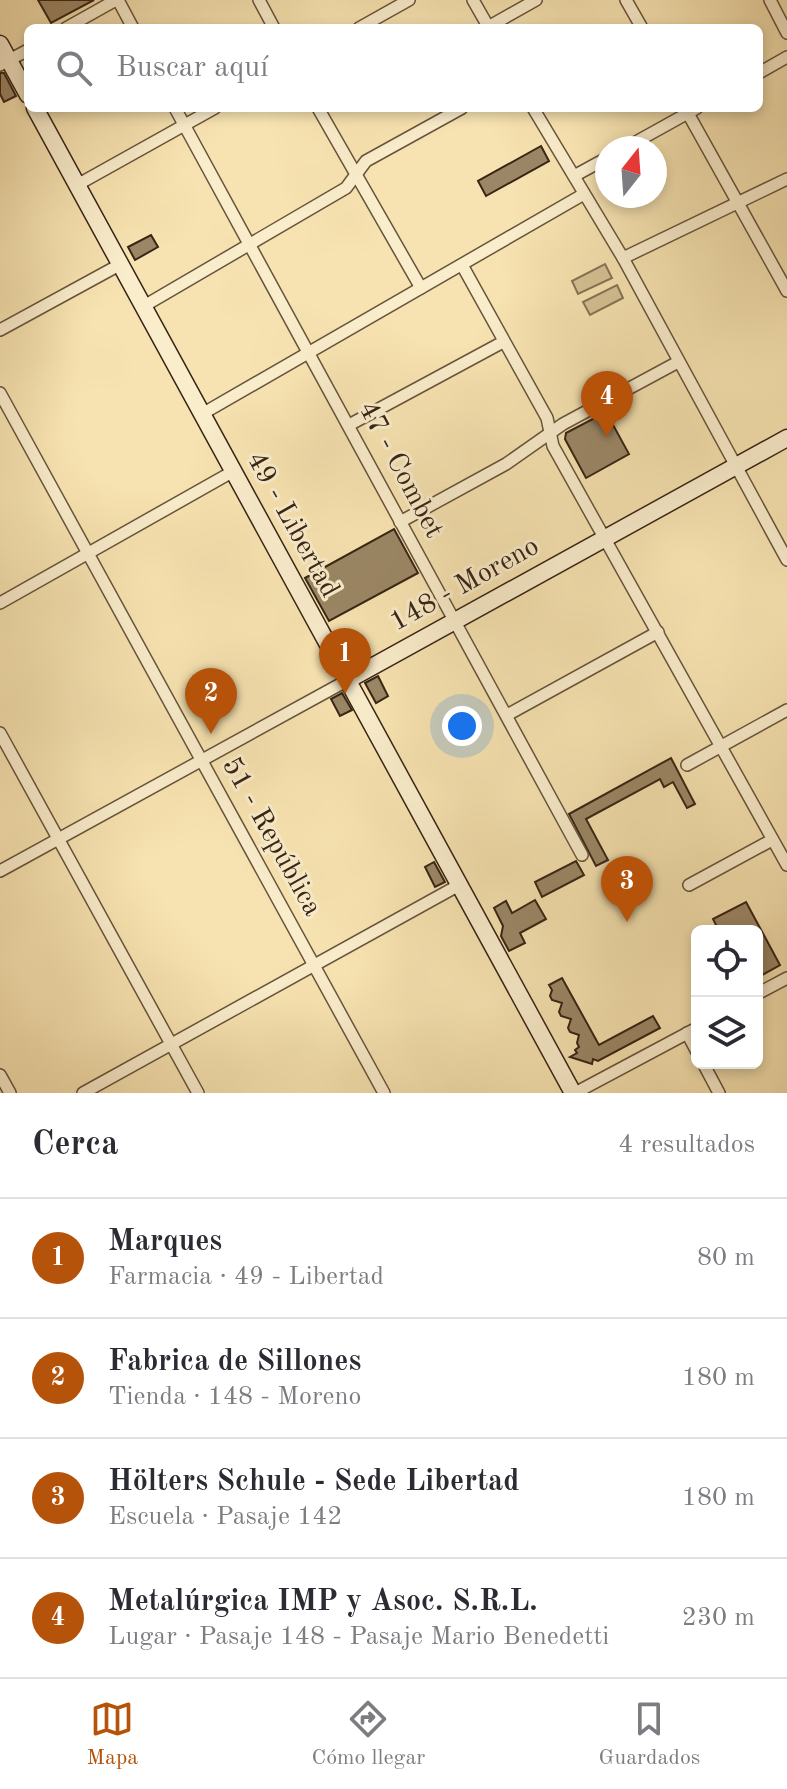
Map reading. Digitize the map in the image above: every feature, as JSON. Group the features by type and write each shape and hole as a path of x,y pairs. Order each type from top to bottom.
{"street":[{"path":"73,24 117,0 131,24"},
{"path":"259,0 272,24"},
{"path":"366,24 409,0"},
{"path":"473,0 487,24"},
{"path":"496,24 536,0"},
{"path":"626,0 640,24"},
{"path":"770,0 787,33"},
{"path":"0,44 4,63 24,90"},
{"path":"4,63 24,52"},
{"path":"763,71 787,57"},
{"name":"49 - Libertad","path":"37,112 574,1093"},
{"name":"47 - Combet","path":"177,112 582,855"},
{"path":"77,185 208,112"},
{"path":"320,112 421,288"},
{"path":"144,306 346,188 366,161 455,112"},
{"path":"535,112 623,258 787,560"},
{"path":"646,136 687,112"},
{"path":"691,112 787,291"},
{"path":"574,176 595,165"},
{"path":"623,258 787,179"},
{"path":"202,414 584,194"},
{"path":"0,330 121,264"},
{"path":"462,265 547,418 553,446 787,865"},
{"path":"349,425 503,342"},
{"path":"400,522 506,464 550,432 678,362"},
{"name":"51 - República","path":"0,393 384,1093"},
{"name":"148 - Moreno","path":"0,871 787,438"},
{"path":"0,603 232,472"},
{"path":"507,715 658,632"},
{"path":"687,765 787,710"},
{"path":"0,733 198,1093"},
{"path":"689,885 772,840"},
{"path":"83,1093 461,884"},
{"path":"763,991 787,978"},
{"path":"574,1093 691,1031"},
{"path":"706,1069 719,1093"},
{"path":"0,1075 10,1093"}],"shaded area":[{"path":"605,264 612,278 578,294 572,281"},
{"path":"617,285 623,298 590,315 583,302"}],"building":[{"path":"38,0 94,0 51,23"},
{"path":"0,73 4,73 16,96 4,102 0,94"},
{"path":"541,146 549,161 486,196 478,181"},
{"path":"151,235 158,247 135,260 128,247"},
{"path":"606,412 629,454 586,478 565,439 566,433"},
{"path":"394,529 418,573 329,621 305,578"},
{"path":"359,638 367,653 360,658 354,655 348,644"},
{"path":"378,676 388,696 376,703 365,683"},
{"path":"342,693 352,710 340,716 331,699"},
{"path":"671,758 695,804 687,808 673,782 664,787 660,779 586,819 608,860 596,866 569,814"},
{"path":"576,861 584,875 542,897 535,882"},
{"path":"434,862 445,882 435,887 425,867"},
{"path":"535,900 546,919 520,933 525,943 509,951 501,936 503,926 494,908 506,901 512,913"},
{"path":"746,902 758,925 716,925 713,919"},
{"path":"763,934 780,965 763,975"},
{"path":"562,978 599,1045 653,1016 660,1028 598,1061 593,1059 592,1064 570,1057 577,1053 579,1035 568,1028 571,1019 561,1016 562,1003 552,1000 550,996 552,990 549,985"}],"place":[{"name":"Metalúrgica IMP y Asoc. S.R.L.","path":"607,437"},
{"name":"Marques","path":"345,694"},
{"name":"Fabrica de Sillones","path":"211,734"},
{"name":"Hölters Schule - Sede Libertad","path":"627,922"}]}
